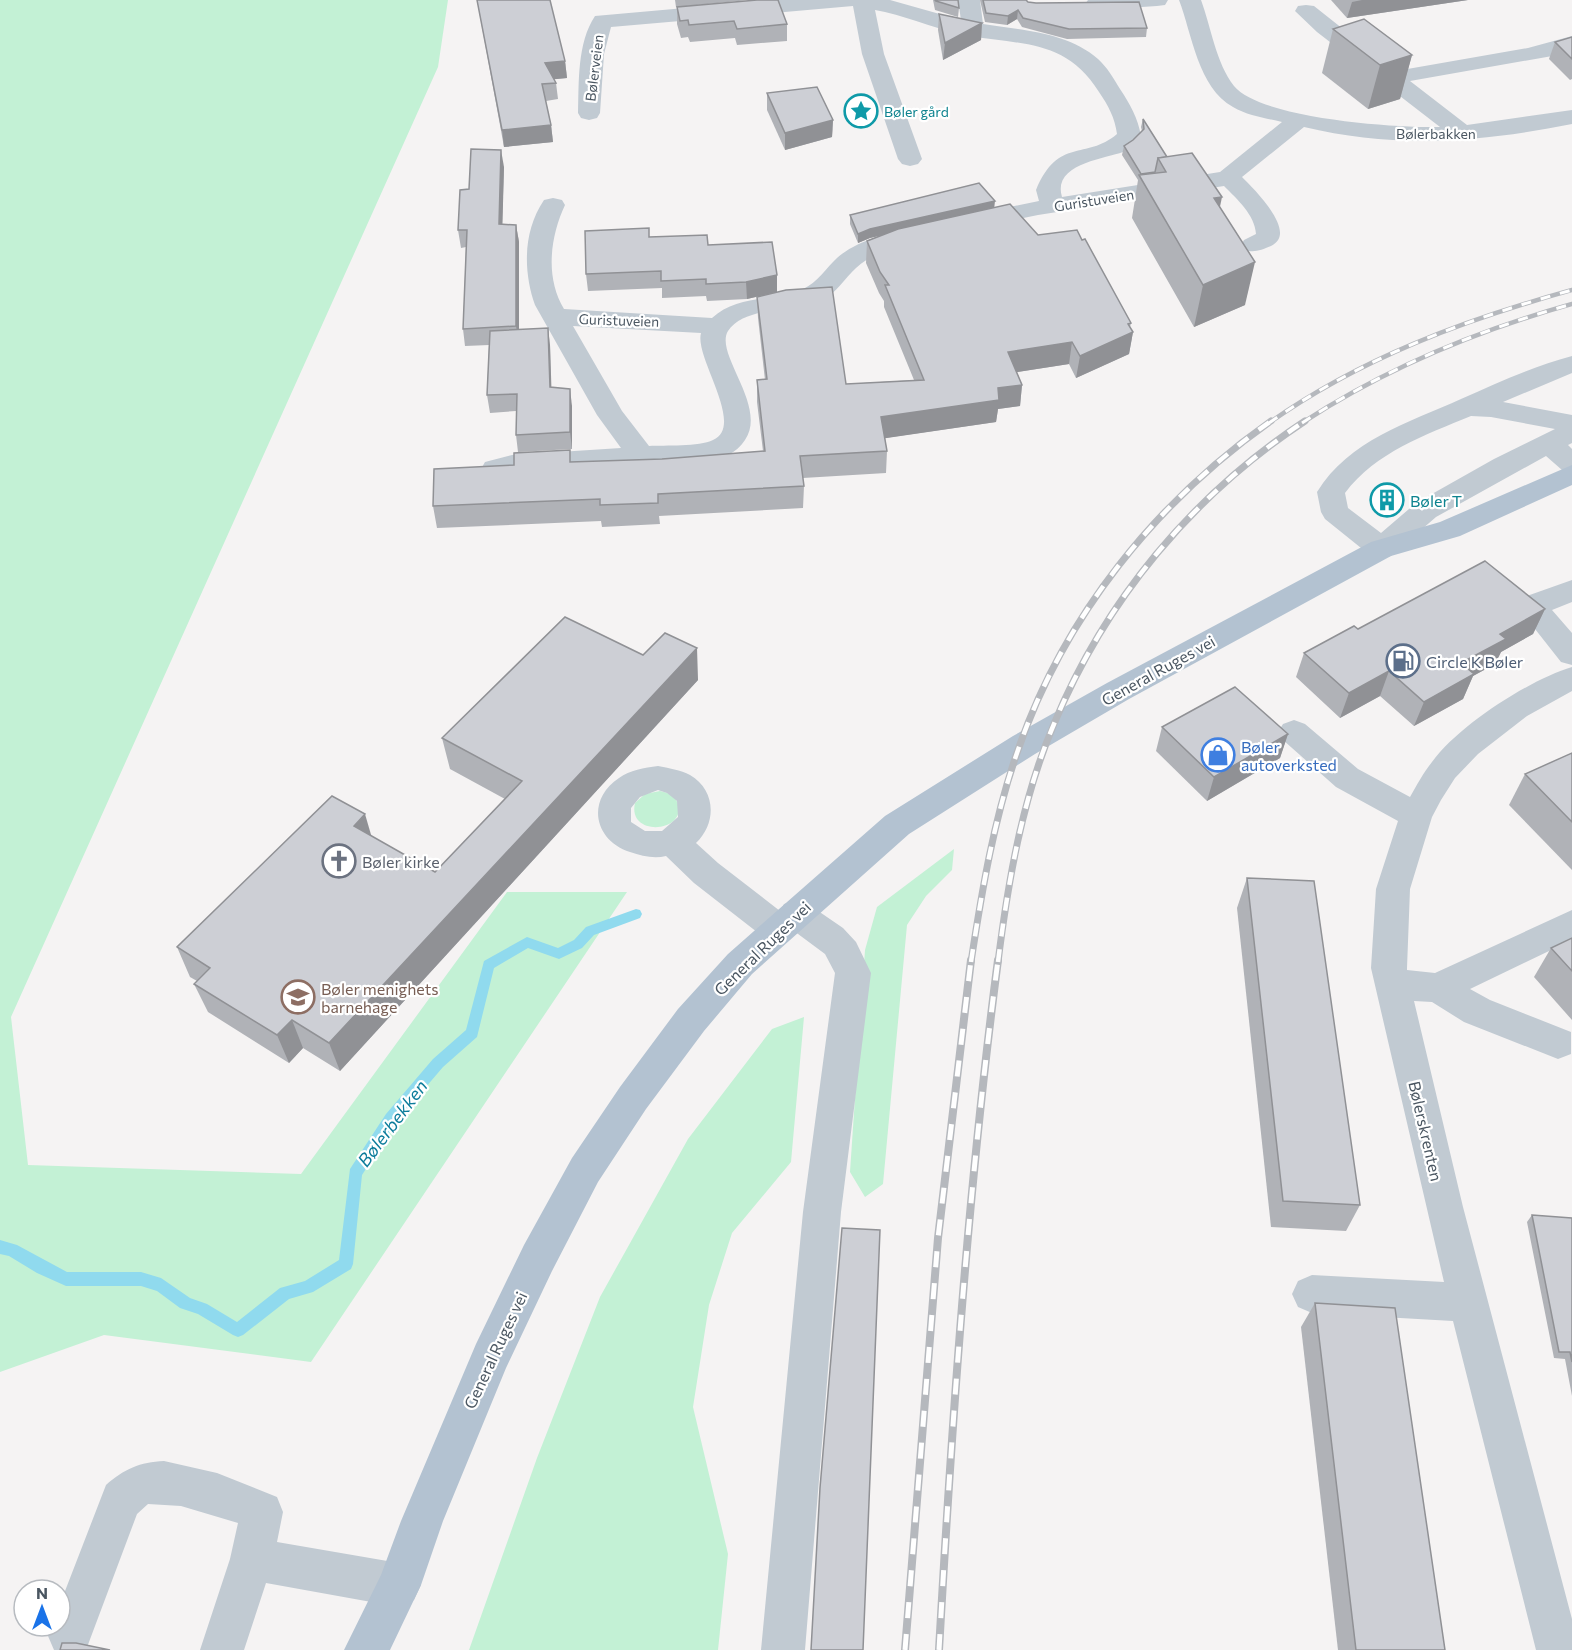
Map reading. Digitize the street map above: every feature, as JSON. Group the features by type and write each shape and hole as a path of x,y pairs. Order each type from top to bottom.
{"main road":[{"name":"General Ruges vei","path":"366,1650 399,1585 422,1521 490,1358 538,1258 585,1170 633,1098 691,1020 740,964 897,825 957,785 1118,692 1381,549 1450,529 1572,474"}],"street":[{"path":"857,0 873,54 910,159"},
{"name":"Bølerveien","path":"589,113 593,59 602,10 857,0 879,3 973,30 1032,39 1075,53 1088,62 1103,80 1128,122 1129,136 1117,146 1076,157 1055,173 1048,190 1053,206"},
{"path":"969,0 973,30"},
{"path":"1190,0 1218,80 1228,94 1244,104 1299,120"},
{"path":"1080,4 1148,1"},
{"path":"1306,11 1343,43 1440,114 1463,134"},
{"path":"1392,79 1417,71 1546,51 1572,43"},
{"name":"Bølerbakken","path":"1299,120 1362,130 1463,134 1535,125 1572,117"},
{"name":"Guristuveien","path":"555,317 718,326 725,318 740,312 814,294 824,287 851,258 863,251 939,230 1053,206 1213,182 1228,177 1299,120"},
{"path":"1228,177 1247,195 1269,228 1268,238 1253,245"},
{"name":"Guristuveien","path":"553,205 545,219 542,232 541,273 546,305 611,415 641,455"},
{"path":"495,469 512,464 713,450 726,445 734,434 737,420 734,398 713,344 714,333 718,326"},
{"path":"1381,549 1335,512 1331,492 1342,475 1375,452 1425,424 1515,384 1572,364"},
{"path":"1467,407 1491,408 1572,424"},
{"path":"1560,438 1572,463"},
{"name":"General Ruges vei","path":"1381,549 1426,510 1560,438"},
{"path":"1572,591 1532,606 1572,654"},
{"name":"Bølerskrenten","path":"1558,1650 1469,1305 1389,968 1393,889 1416,816 1444,769 1467,745 1516,708 1572,678"},
{"path":"1294,732 1347,778 1416,816"},
{"path":"672,841 706,873 787,921 836,941 848,955 853,974 822,1212 783,1650"},
{"path":"1438,988 1572,924"},
{"path":"1392,984 1438,988 1477,1011 1558,1043"},
{"path":"1312,1294 1439,1300 1469,1305"},
{"path":"72,1631 121,1500 134,1488 156,1483 182,1486 230,1497 262,1512 252,1559 222,1650"},
{"path":"252,1559 399,1585"}],"green space":[{"path":"0,0 448,0 438,67 11,1017 28,1165 301,1174 507,892 627,892 311,1362 104,1335 0,1372"},
{"path":"660,791 673,796 678,804 678,814 674,821 656,827 639,822 635,814 635,803 645,794"},
{"path":"954,849 952,870 926,896 907,925 883,1184 865,1197 850,1172 865,950 877,907"},
{"path":"804,1017 791,1162 732,1233 709,1305 693,1407 728,1554 718,1650 469,1650 537,1458 600,1297 688,1139 772,1029"}],"building":[{"path":"477,0 550,0 565,61 545,63 556,83 542,84 551,125 502,130"},
{"path":"778,0 787,24 737,29 734,21 689,25 688,20 680,21 677,7"},
{"path":"958,0 959,8 936,1"},
{"path":"983,0 1026,0 1036,3 1139,2 1147,28 1069,29 1023,18 1018,10 1008,16 986,13"},
{"path":"939,14 982,23 945,43"},
{"path":"1364,19 1412,55 1380,65 1333,29"},
{"path":"1572,37 1572,59 1555,42"},
{"path":"817,87 833,120 785,133 767,93"},
{"path":"1143,119 1167,157 1158,158 1155,172 1141,174 1124,146 1144,129"},
{"path":"471,149 501,150 499,224 516,225 516,326 463,329 467,230 458,230 460,190 469,189"},
{"path":"1192,153 1222,197 1214,198 1255,262 1203,285 1139,175 1166,172 1158,158"},
{"path":"979,183 995,201 870,229 858,234 850,215"},
{"path":"1010,204 1038,235 1077,230 1082,240 1085,239 1131,323 1128,324 1133,332 1080,356 1072,342 1008,352 1022,385 998,388 999,400 881,417 887,451 800,456 804,486 658,494 658,503 600,505 600,499 433,506 434,469 514,465 514,453 570,450 570,462 662,459 765,451 757,380 767,379 757,297 786,290 832,287 846,384 924,380 885,285 889,285 880,272 867,241 898,229"},
{"path":"649,228 649,237 707,235 708,245 772,242 777,275 746,282 706,284 706,279 661,281 661,271 586,274 585,231"},
{"path":"548,328 550,387 570,389 570,432 516,435 517,394 487,395 490,331"},
{"path":"1485,561 1545,609 1500,634 1506,639 1461,663 1474,674 1424,702 1389,671 1349,693 1304,653 1354,626 1358,629"},
{"name":"Bøler kirke","path":"565,617 643,655 665,633 697,648 329,1043 292,1020 277,1035 194,984 210,968 177,947 332,796 365,814 354,826 435,872 522,781 442,738"},
{"path":"1235,687 1288,734 1214,777 1162,727"},
{"path":"1572,753 1572,822 1525,774"},
{"path":"1247,878 1314,881 1360,1205 1283,1201"},
{"path":"1572,938 1572,971 1551,948"},
{"path":"1532,1215 1572,1218 1572,1362 1570,1352 1559,1352"},
{"path":"842,1228 880,1230 863,1650 811,1650 820,1488"},
{"path":"1315,1303 1395,1308 1445,1650 1356,1650"},
{"path":"62,1643 76,1643 110,1650 60,1650"}],"waterway":[{"name":"Bølerbekken","path":"0,1247 12,1250 66,1279 141,1279 161,1285 185,1303 202,1309 238,1330 285,1293 308,1287 346,1264 355,1173 391,1118 438,1063 472,1033 488,965 527,942 559,954 578,944 590,931 636,914"}],"railway":[{"path":"1269,423 1340,379 1414,343 1492,314 1572,290"},
{"path":"1303,422 1366,385 1432,353 1501,326 1572,304"},
{"path":"971,962 1002,802 1018,750 1037,701 1061,653 1088,608 1153,525 1189,488 1271,421"},
{"path":"998,962 1012,871 1033,782 1054,724 1075,678 1099,635 1126,593 1190,517 1264,450 1303,422"},
{"path":"905,1650 938,1238 971,960"},
{"path":"939,1650 962,1305 978,1132 998,960"}],"place":[{"name":"Bøler gård","path":"861,111"},
{"name":"Bøler T","path":"1387,500"},
{"name":"Circle K Bøler","path":"1403,661"},
{"name":"Bøler autoverksted","path":"1218,755"},
{"name":"Bøler kirke","path":"339,861"},
{"name":"Bøler menighets barnehage","path":"298,997"}]}
